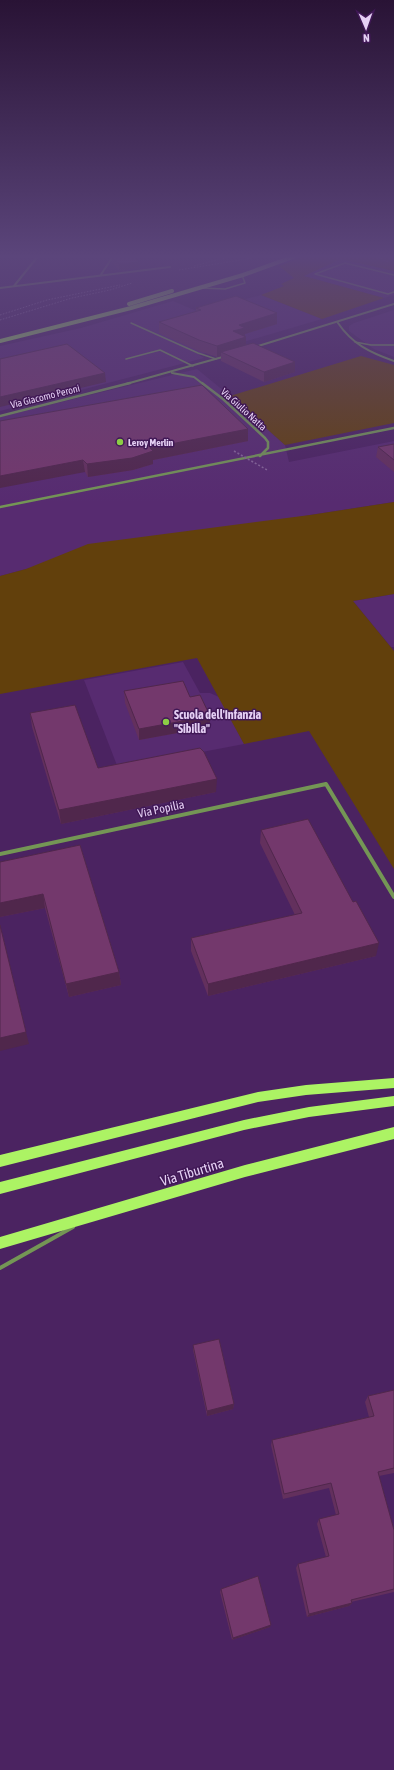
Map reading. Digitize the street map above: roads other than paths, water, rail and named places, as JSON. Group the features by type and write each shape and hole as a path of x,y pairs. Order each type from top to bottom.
{"main road":[{"path":"0,341 15,338"},
{"path":"0,1161 258,1097 306,1090 394,1083"},
{"path":"0,1188 249,1124 309,1112 394,1101"},
{"name":"Via Tiburtina","path":"0,1243 87,1219 309,1153 394,1133"}],"street":[{"path":"253,348 288,338"},
{"path":"348,338 375,354 394,361"},
{"name":"Via Giacomo Peroni","path":"0,416 169,373 231,355"},
{"name":"Via Giulio Natta","path":"169,373 194,377 223,398 268,442 268,448 258,457"},
{"path":"0,507 258,457 394,428"},
{"name":"Via Popilia","path":"0,854 326,784 394,897"}],"lane":[{"path":"164,338 198,353 216,359"},
{"path":"354,342 374,346 394,345"},
{"path":"126,359 160,350 193,366"},
{"path":"0,1268 87,1219"}],"place":[{"name":"Leroy Merlin","path":"120,442"},
{"name":"Scuola dell'Infanzia \"Sibilla\"","path":"166,722"}]}
